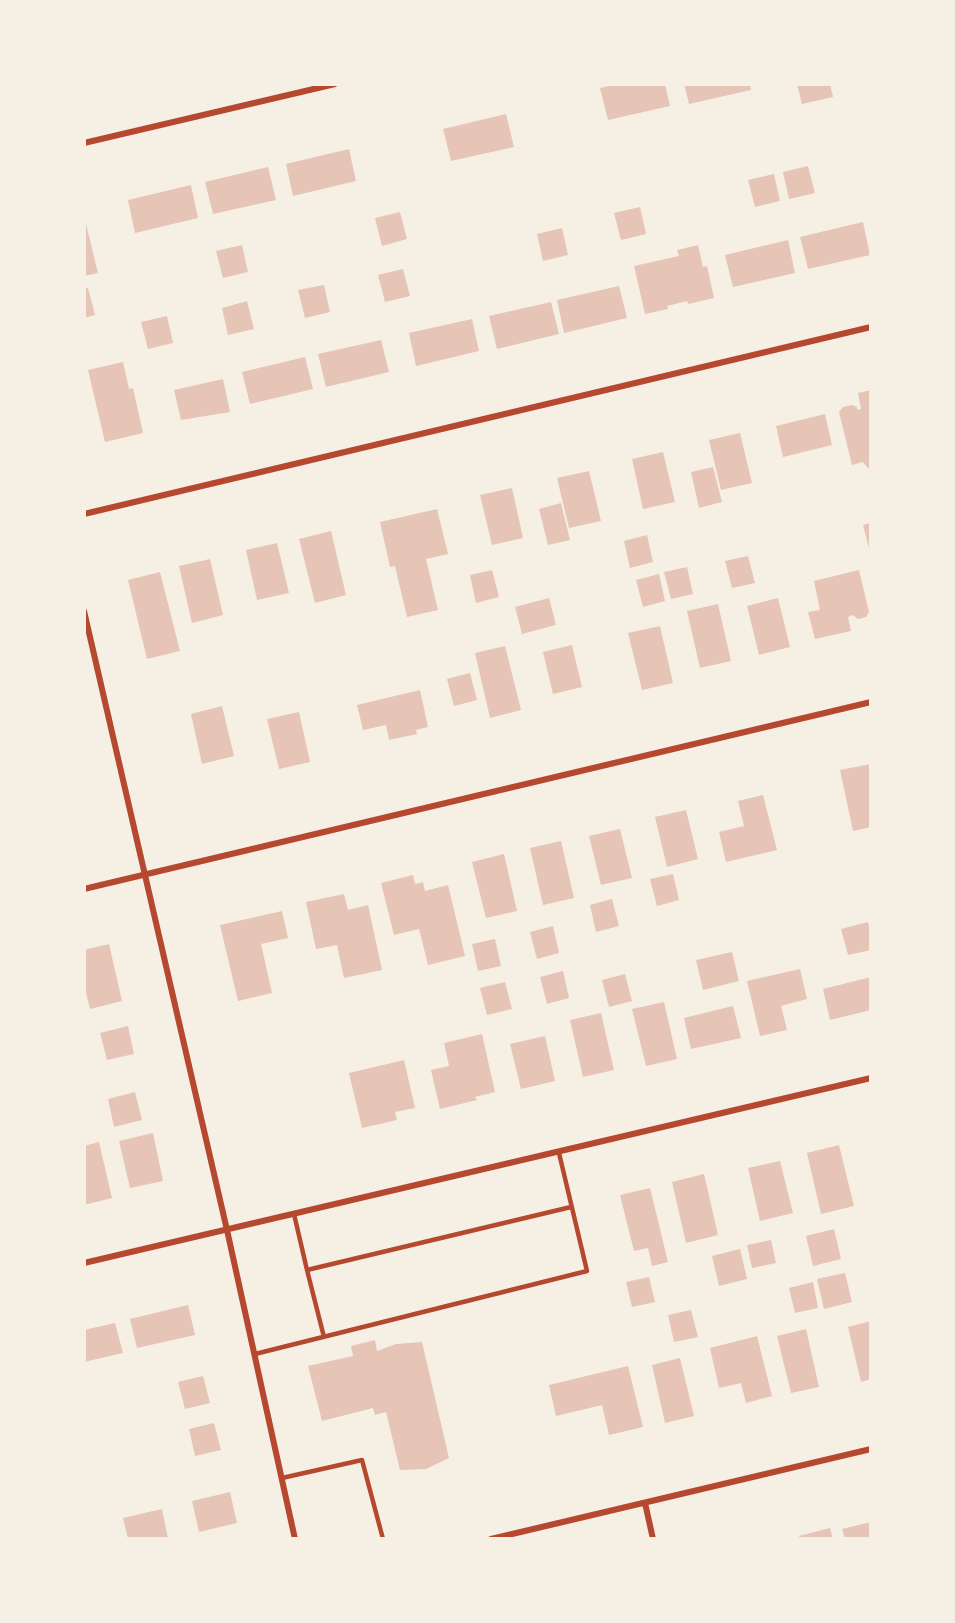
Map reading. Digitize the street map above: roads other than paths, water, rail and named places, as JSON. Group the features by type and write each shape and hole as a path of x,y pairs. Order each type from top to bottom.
{"street":[{"path":"84,143 335,84"},
{"path":"84,514 871,327"},
{"path":"84,611 227,1230 295,1539"},
{"path":"84,889 871,702"},
{"path":"84,1263 871,1078"},
{"path":"491,1539 871,1449"},
{"path":"645,1503 653,1539"}],"lane":[{"path":"255,1354 586,1270 559,1153"},
{"path":"307,1270 572,1207"},
{"path":"294,1214 324,1337"},
{"path":"282,1478 362,1460 383,1539"}]}
